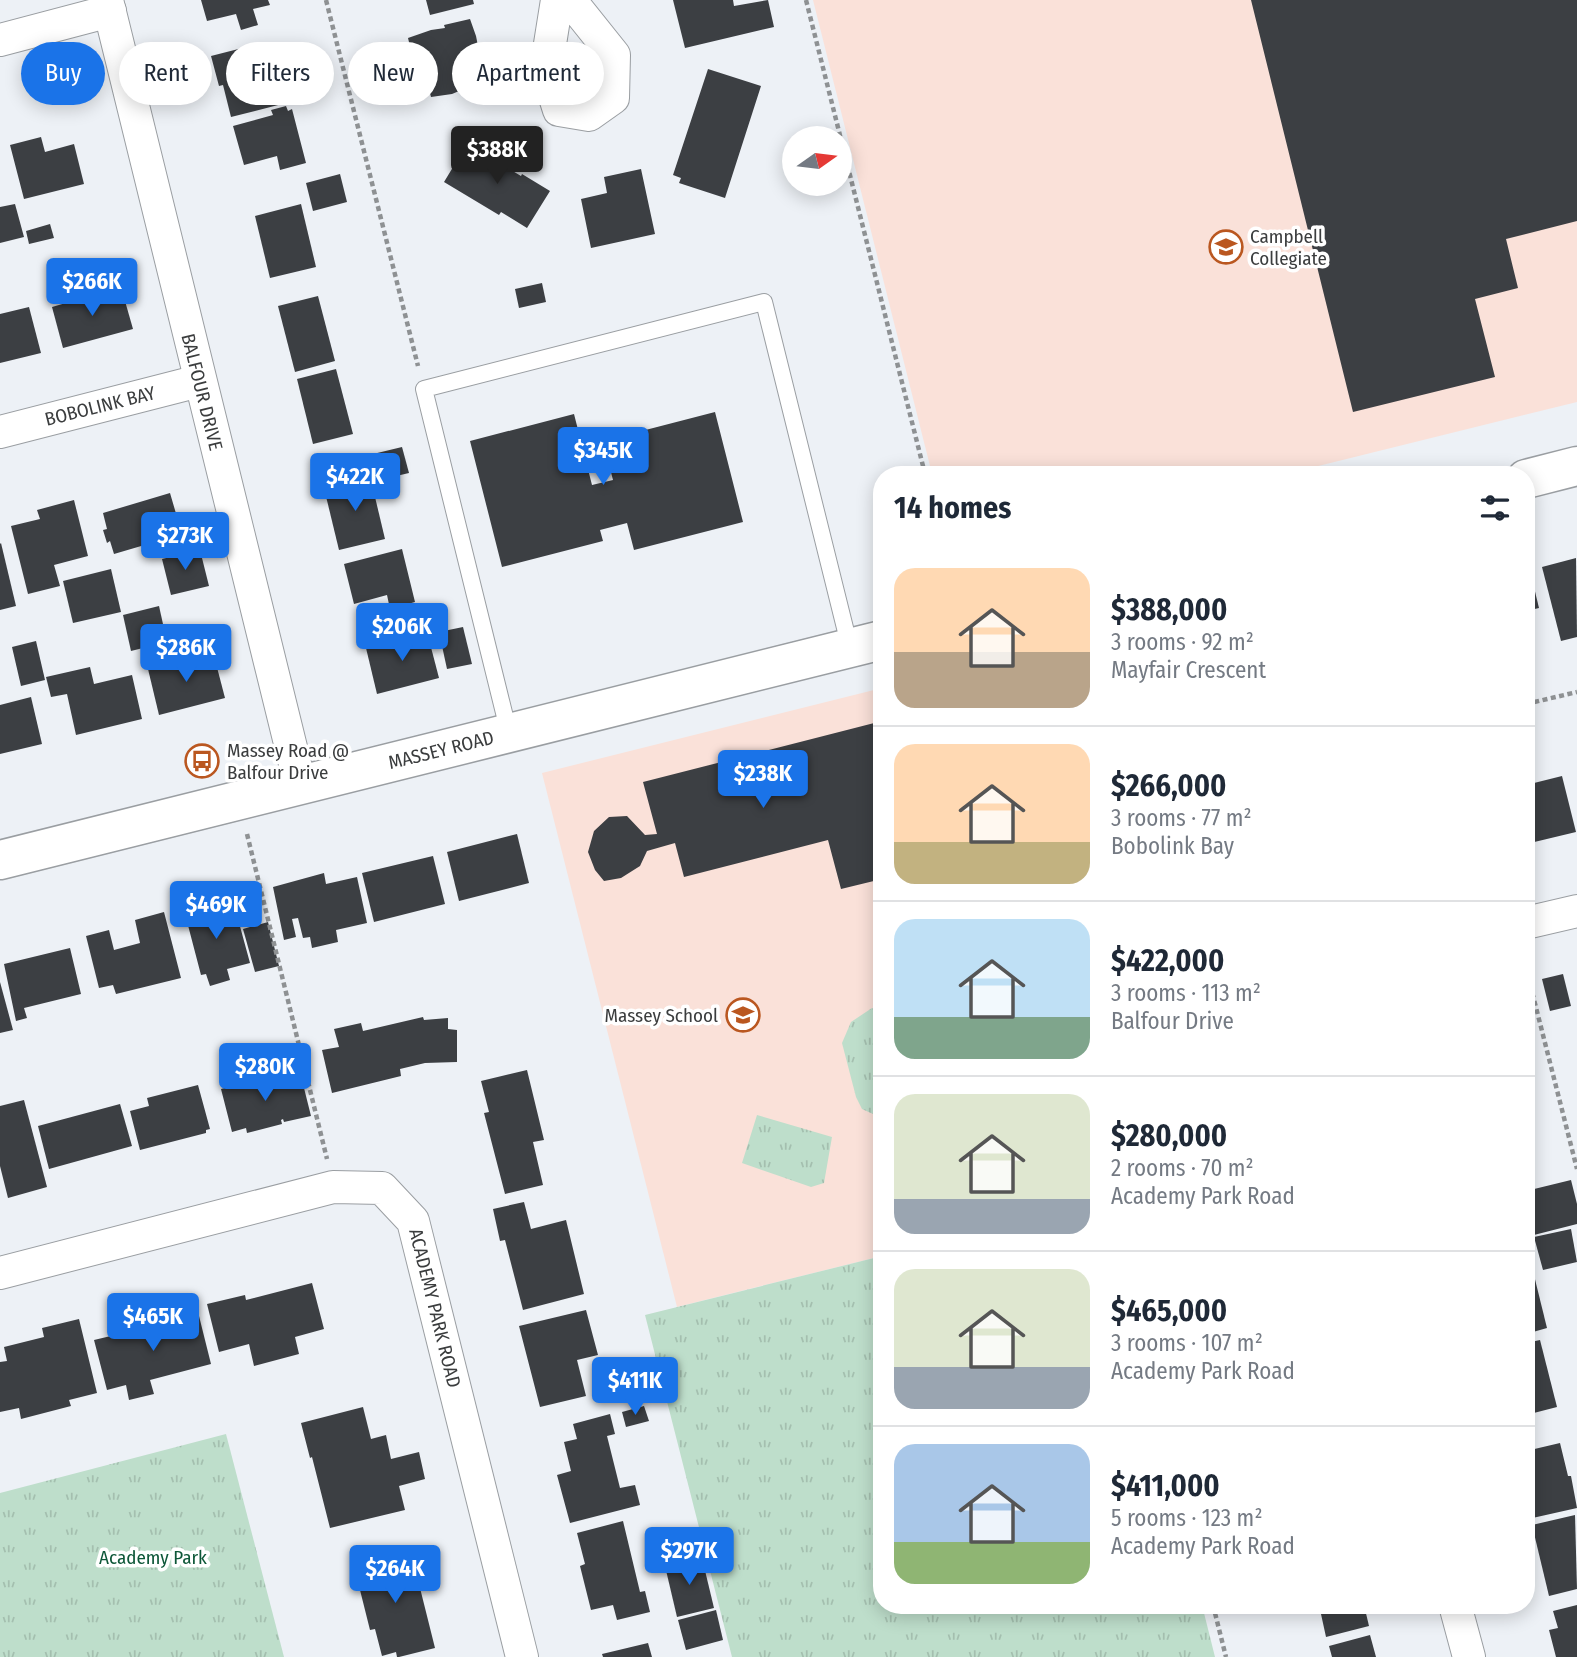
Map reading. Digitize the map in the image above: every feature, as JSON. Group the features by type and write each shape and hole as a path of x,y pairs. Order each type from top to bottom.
{"street":[{"path":"557,0 546,69 559,110 589,115 613,99 614,55 570,0"},
{"path":"0,40 108,5"},
{"name":"BALFOUR DRIVE","path":"108,5 300,784"},
{"name":"BOBOLINK BAY","path":"0,432 199,381"},
{"path":"1535,477 1577,466"},
{"name":"MASSEY ROAD","path":"0,860 866,644"},
{"path":"1535,921 1577,911"},
{"name":"ACADEMY PARK ROAD","path":"0,1273 333,1187 382,1188 413,1221 522,1657"},
{"path":"1457,1614 1469,1657"}],"lane":[{"path":"509,733 424,389 764,302 866,644"}],"path":[{"path":"326,0 424,389"},
{"path":"806,0 923,466"},
{"path":"1535,703 1577,692"},
{"path":"239,800 333,1187"},
{"path":"1535,1003 1577,1169"},
{"path":"1215,1614 1226,1657"}],"shaded area":[{"name":"Campbell Collegiate","path":"813,0 1577,0 1577,402 1318,466 930,466 852,155 852,126 845,126"},
{"name":"Massey School","path":"873,690 873,1258 677,1307 542,773"}],"green space":[{"path":"873,1008 873,1114 862,1109 856,1097 842,1043 851,1022"},
{"path":"757,1115 832,1137 824,1183 811,1187 742,1163"},
{"path":"873,1258 873,1614 1204,1614 1215,1657 732,1657 645,1315"},
{"name":"Academy Park","path":"226,1434 284,1657 0,1657 0,1493"}],"building":[{"path":"201,0 268,0 270,5 253,9 258,25 241,30 236,14 207,21"},
{"path":"426,0 473,0 474,4 430,15"},
{"path":"673,0 733,0 734,6 768,0 774,27 685,48"},
{"name":"Campbell Collegiate","path":"1251,0 1577,0 1577,221 1506,239 1518,288 1475,299 1495,377 1353,412"},
{"path":"470,19 477,42 452,42 452,94 438,96 438,42 409,42 408,38 445,28 444,25"},
{"path":"226,52 226,97 223,85 219,86 212,56"},
{"path":"708,69 761,86 725,198 679,183 681,178 673,175"},
{"path":"228,105 278,105 231,117"},
{"path":"286,106 288,111 292,109 306,163 280,170 277,156 244,165 233,126 273,115 271,110"},
{"path":"41,137 45,152 74,144 84,184 24,199 10,145"},
{"path":"467,144 550,191 527,228 501,212 499,215 444,182"},
{"path":"641,169 655,234 591,248 581,199 607,193 604,177"},
{"path":"340,174 347,202 313,211 306,183"},
{"path":"15,204 24,237 0,243 0,207"},
{"path":"301,204 316,267 270,278 255,216"},
{"path":"50,224 54,238 29,244 26,231"},
{"path":"542,283 546,302 519,308 515,289"},
{"path":"121,287 133,329 63,348 52,307"},
{"path":"318,296 335,361 295,372 278,306"},
{"path":"29,307 41,353 0,363 0,314"},
{"path":"336,369 353,434 313,444 297,379"},
{"path":"715,412 743,522 634,550 627,523 600,530 603,541 502,567 470,441 574,414 592,485 613,480 603,441"},
{"path":"402,447 409,473 375,481 369,455"},
{"path":"370,476 385,539 339,550 324,488"},
{"path":"170,493 182,534 114,554 103,530 107,529 103,513"},
{"path":"74,500 88,556 54,565 60,586 28,594 11,526 40,519 37,510"},
{"path":"0,544 16,606 0,610"},
{"path":"402,549 415,602 390,609 387,595 354,604 344,564"},
{"path":"200,550 209,586 171,595 162,559"},
{"path":"1576,558 1577,637 1561,641 1542,567"},
{"path":"111,569 121,612 73,623 63,581"},
{"path":"1535,592 1539,608 1535,609"},
{"path":"159,606 167,642 131,651 123,615"},
{"path":"463,627 472,664 447,669 439,632"},
{"path":"427,632 439,678 377,694 366,648"},
{"path":"36,641 45,680 21,686 12,647"},
{"path":"213,652 225,698 159,715 148,669"},
{"path":"90,667 94,684 132,675 142,719 76,735 67,694 51,697 46,677"},
{"path":"31,697 42,744 0,754 0,705"},
{"path":"873,723 873,881 841,889 828,840 684,877 675,843 647,851 640,866 621,878 604,881 595,870 588,852 594,831 609,817 627,816 645,835 657,834 643,782"},
{"path":"1562,776 1576,832 1535,842 1535,783"},
{"path":"517,834 529,883 459,901 447,852"},
{"path":"433,856 445,904 374,922 362,873"},
{"path":"324,873 326,884 357,877 367,923 336,930 338,942 312,948 310,937 303,938 298,918 292,919 296,937 284,940 273,887"},
{"path":"222,900 227,922 238,919 250,963 227,969 230,980 210,986 206,974 201,975 184,910"},
{"path":"164,912 181,978 116,994 113,985 99,988 86,936 109,930 114,950 140,943 135,920"},
{"path":"268,922 279,966 255,972 243,929"},
{"path":"70,948 81,994 24,1008 27,1018 16,1021 4,964"},
{"path":"1563,974 1571,1006 1550,1011 1542,979"},
{"path":"0,982 13,1030 0,1033"},
{"path":"423,1017 424,1020 448,1018 448,1029 457,1030 457,1062 425,1063 400,1069 401,1076 332,1093 322,1050 339,1047 334,1029 361,1023 363,1031"},
{"path":"527,1070 544,1140 533,1142 543,1185 505,1194 484,1113 489,1112 481,1081"},
{"path":"275,1075 277,1082 301,1076 311,1116 284,1122 283,1119 282,1124 247,1133 246,1128 232,1132 221,1089"},
{"path":"198,1085 210,1129 206,1130 206,1133 140,1150 130,1111 149,1106 147,1098"},
{"path":"24,1100 47,1187 8,1198 0,1166 0,1106"},
{"path":"120,1104 132,1146 49,1169 38,1126"},
{"path":"1571,1180 1577,1204 1577,1224 1535,1235 1535,1189"},
{"path":"524,1202 531,1229 566,1220 584,1294 523,1310 505,1240 500,1241 493,1209"},
{"path":"1571,1229 1577,1262 1543,1270 1535,1237"},
{"path":"1535,1279 1547,1328 1535,1331"},
{"path":"312,1283 324,1329 295,1337 299,1354 254,1366 249,1344 219,1352 207,1304 245,1295 246,1300"},
{"path":"195,1309 211,1364 150,1380 154,1394 129,1400 126,1385 107,1390 94,1340 136,1330 134,1324"},
{"path":"586,1310 598,1355 577,1360 586,1396 540,1407 519,1326"},
{"path":"79,1319 97,1393 69,1400 71,1406 21,1419 19,1408 0,1412 0,1362 7,1361 4,1347 44,1337 42,1328"},
{"path":"1540,1340 1557,1407 1535,1413 1535,1341"},
{"path":"652,1361 660,1392 620,1403 612,1372"},
{"path":"644,1406 649,1421 626,1427 622,1412"},
{"path":"363,1407 371,1439 386,1435 391,1459 419,1452 425,1479 399,1486 405,1510 330,1528 301,1423"},
{"path":"610,1414 615,1434 607,1436 620,1488 635,1485 640,1505 570,1523 557,1475 571,1471 564,1442 577,1439 573,1424"},
{"path":"1560,1443 1568,1476 1571,1476 1577,1508 1535,1517 1535,1449"},
{"path":"1575,1515 1577,1589 1549,1596 1535,1538 1535,1524"},
{"path":"623,1521 640,1592 645,1591 650,1612 617,1620 613,1605 591,1610 580,1566 585,1564 577,1533"},
{"path":"411,1552 435,1648 399,1657 396,1652 382,1656 375,1629 370,1630 354,1566"},
{"path":"702,1558 714,1608 677,1617 665,1566"},
{"path":"1577,1605 1577,1657 1556,1657 1549,1630 1558,1628 1553,1611"},
{"path":"716,1610 723,1640 686,1650 678,1620"},
{"path":"1321,1614 1366,1614 1369,1626 1326,1637"},
{"path":"1370,1635 1376,1657 1332,1657 1329,1646"},
{"path":"648,1643 652,1657 603,1657 602,1654"}],"place":[{"name":"Campbell Collegiate","path":"1226,247"},
{"name":"Massey Road @ Balfour Drive","path":"202,761"},
{"name":"Massey School","path":"743,1015"}]}
